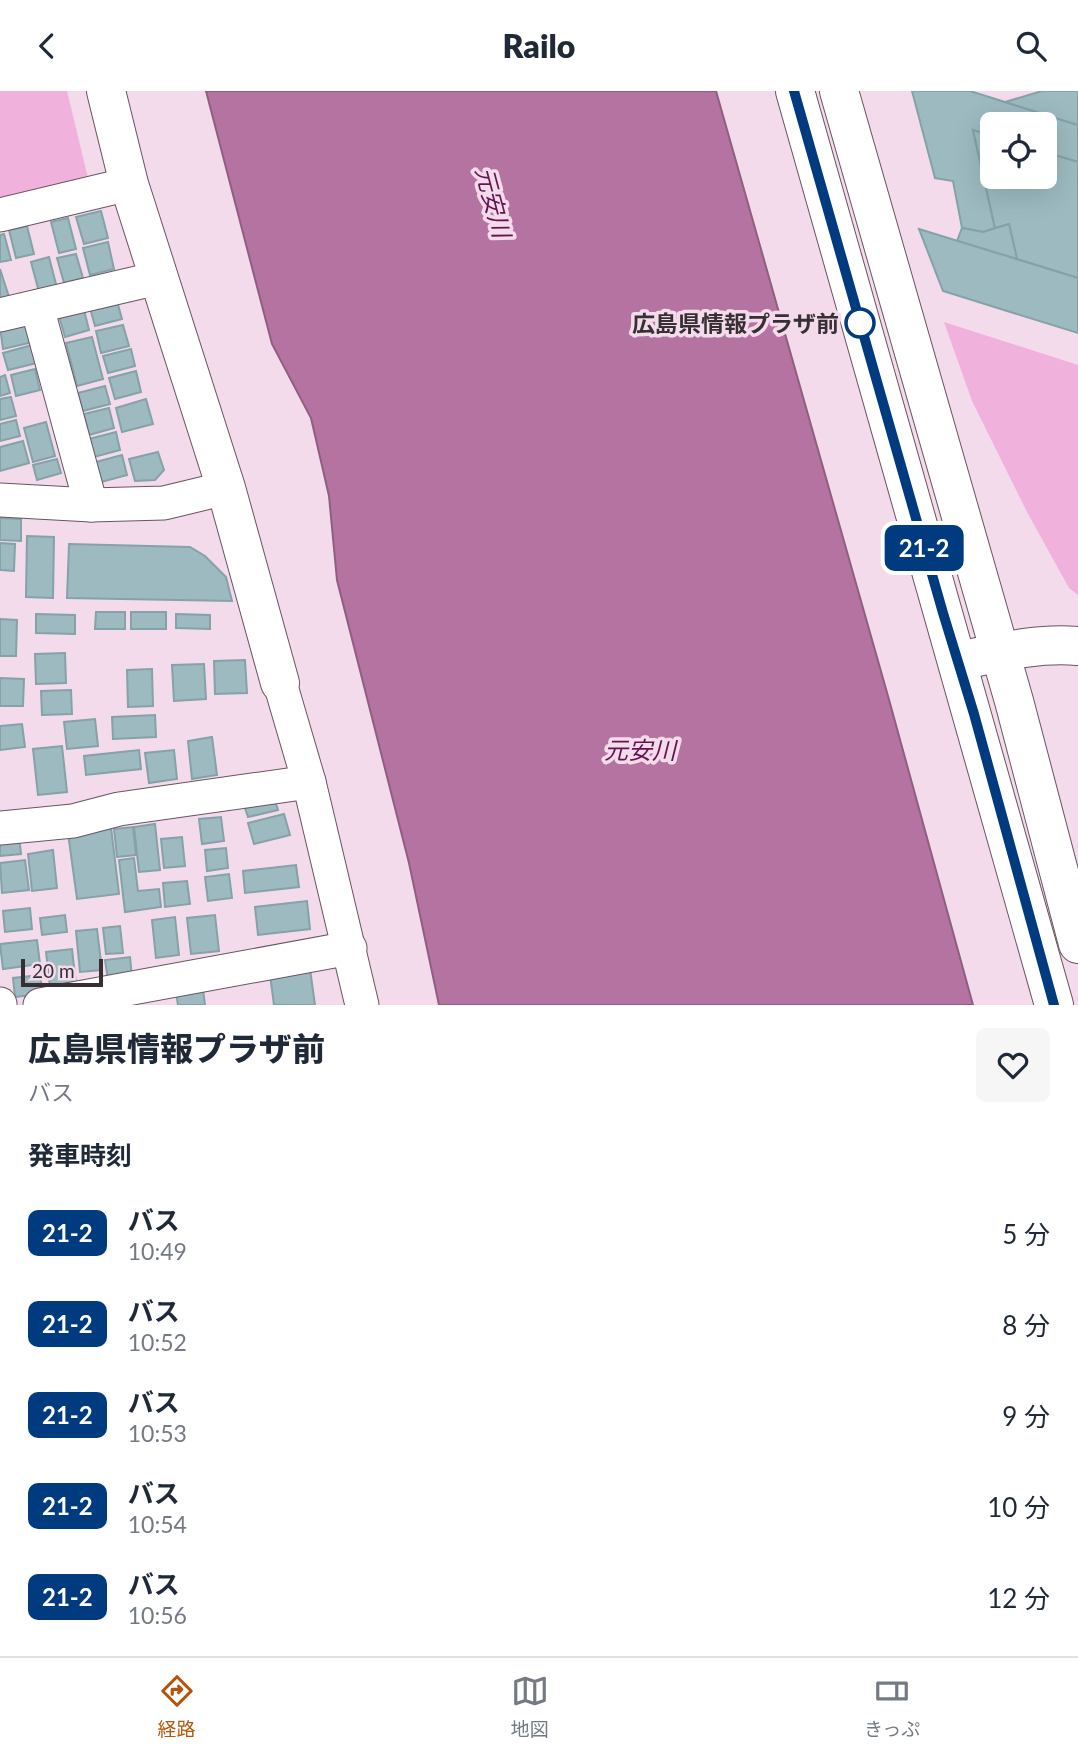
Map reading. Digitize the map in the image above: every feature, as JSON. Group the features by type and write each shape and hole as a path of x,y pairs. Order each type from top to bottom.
{"street":[{"path":"106,91 129,184 226,488 309,782 362,1005"},
{"path":"794,91 1054,1005"},
{"path":"839,91 999,652 1078,944"},
{"path":"0,215 129,184"},
{"path":"0,316 158,278"},
{"path":"37,307 91,505"},
{"path":"0,500 91,505 164,503 226,488"},
{"path":"957,661 1056,644 1078,646"},
{"path":"0,828 73,821 118,809 309,782"},
{"path":"40,1005 350,947"}],"shaded area":[{"path":"0,91 67,91 88,178 0,200"},
{"path":"944,322 1078,365 1078,595 1069,588 1027,512 972,401"}],"water":[{"name":"元安川","path":"206,91 716,91 973,1005 439,1005 409,863 337,580 329,496 311,418 272,344"}],"building":[{"path":"912,91 970,91 1037,112 980,112 980,132 973,130 980,161 980,189 986,189 995,228 983,232 962,228 953,181 935,178"},
{"path":"1042,91 1078,91 1078,125 1057,118 1057,112 1037,112 1005,102"},
{"path":"1057,118 1078,125 1078,162 1057,156"},
{"path":"973,130 980,132 980,161"},
{"path":"1057,156 1078,162 1078,278 1017,259 1009,224 995,228 986,189 1057,189"},
{"path":"101,211 108,238 84,244 76,217"},
{"path":"68,218 76,249 59,253 51,222"},
{"path":"1009,224 1017,259 957,241 962,228 983,232"},
{"path":"27,226 34,254 16,258 9,230"},
{"path":"919,229 1078,278 1078,333 943,291"},
{"path":"4,234 11,260 0,262 0,235"},
{"path":"108,242 114,269 90,275 83,248"},
{"path":"76,254 83,278 64,283 57,258"},
{"path":"49,257 57,288 39,292 31,262"},
{"path":"0,269 10,300 0,302"},
{"path":"117,301 122,319 95,326 90,308"},
{"path":"84,310 89,330 65,337 59,316"},
{"path":"27,320 33,342 3,349 0,327"},
{"path":"123,325 129,346 101,353 96,331"},
{"path":"92,337 103,379 77,386 66,343"},
{"path":"32,345 37,363 8,370 3,353"},
{"path":"131,349 135,366 108,373 103,356"},
{"path":"35,369 40,390 16,396 11,375"},
{"path":"136,371 141,392 115,399 109,378"},
{"path":"5,375 10,393 0,396 0,377"},
{"path":"105,386 110,404 83,411 78,393"},
{"path":"11,397 16,416 0,420 0,399"},
{"path":"146,399 153,424 122,432 116,408"},
{"path":"109,408 114,428 89,435 84,414"},
{"path":"16,420 20,436 0,441 0,424"},
{"path":"46,422 55,456 33,462 24,428"},
{"path":"116,432 120,450 90,458 85,440"},
{"path":"23,441 29,463 0,471 0,447"},
{"path":"158,452 164,470 155,480 135,481 129,459"},
{"path":"122,455 127,475 101,482 96,462"},
{"path":"57,459 61,473 37,480 33,465"},
{"path":"0,518 21,519 21,541 0,540"},
{"path":"27,536 54,537 53,598 26,597"},
{"path":"0,543 15,544 14,571 0,570"},
{"path":"69,544 190,547 205,556 226,577 232,601 67,598"},
{"path":"96,612 125,612 125,629 95,629"},
{"path":"131,612 166,612 166,629 131,629"},
{"path":"36,614 75,615 75,634 36,633"},
{"path":"176,614 210,615 210,629 176,628"},
{"path":"0,619 17,620 16,656 0,656"},
{"path":"65,653 66,683 36,684 35,654"},
{"path":"245,660 247,693 215,694 214,661"},
{"path":"204,664 206,699 174,701 172,665"},
{"path":"152,669 153,706 128,707 127,670"},
{"path":"0,678 24,679 23,706 0,706"},
{"path":"71,690 72,714 42,715 41,691"},
{"path":"155,715 156,737 113,739 112,717"},
{"path":"95,719 98,746 67,749 64,722"},
{"path":"22,724 25,747 0,750 0,726"},
{"path":"212,737 217,775 192,779 188,741"},
{"path":"62,746 67,792 38,795 33,749"},
{"path":"139,750 141,769 86,775 84,756"},
{"path":"174,750 177,779 149,783 145,753"},
{"path":"275,801 278,810 248,817 245,808"},
{"path":"284,814 290,835 254,844 248,823"},
{"path":"221,817 224,841 202,844 199,819"},
{"path":"155,824 160,870 139,872 134,827"},
{"path":"111,827 119,894 77,899 68,833"},
{"path":"133,827 136,855 117,857 114,829"},
{"path":"19,836 21,854 0,856 0,838"},
{"path":"182,837 185,866 164,868 161,839"},
{"path":"226,848 228,868 207,871 205,850"},
{"path":"53,850 57,888 32,891 28,854"},
{"path":"134,858 138,891 159,889 161,907 125,912 119,860"},
{"path":"25,860 29,890 2,893 0,863"},
{"path":"296,865 299,887 245,893 243,871"},
{"path":"229,874 232,898 208,901 205,877"},
{"path":"187,881 190,904 165,907 163,883"},
{"path":"307,901 310,929 258,935 255,907"},
{"path":"30,908 32,929 5,932 3,911"},
{"path":"65,915 67,932 42,935 40,918"},
{"path":"215,915 219,951 191,954 187,918"},
{"path":"175,917 179,955 156,958 152,920"},
{"path":"120,926 123,953 106,954 103,928"},
{"path":"97,929 102,970 80,972 76,931"},
{"path":"37,940 40,964 3,969 0,944"},
{"path":"72,949 76,984 50,987 46,952"},
{"path":"130,957 132,977 108,980 105,960"},
{"path":"310,969 315,1005 274,1005 270,975"},
{"path":"40,975 43,994 15,997 13,978"},
{"path":"203,989 205,1005 178,1005 176,992"}],"bus line":[{"name":"21-2","path":"794,91 974,714 1054,1005"}],"place":[{"name":"広島県情報プラザ前","path":"860,323"}]}
